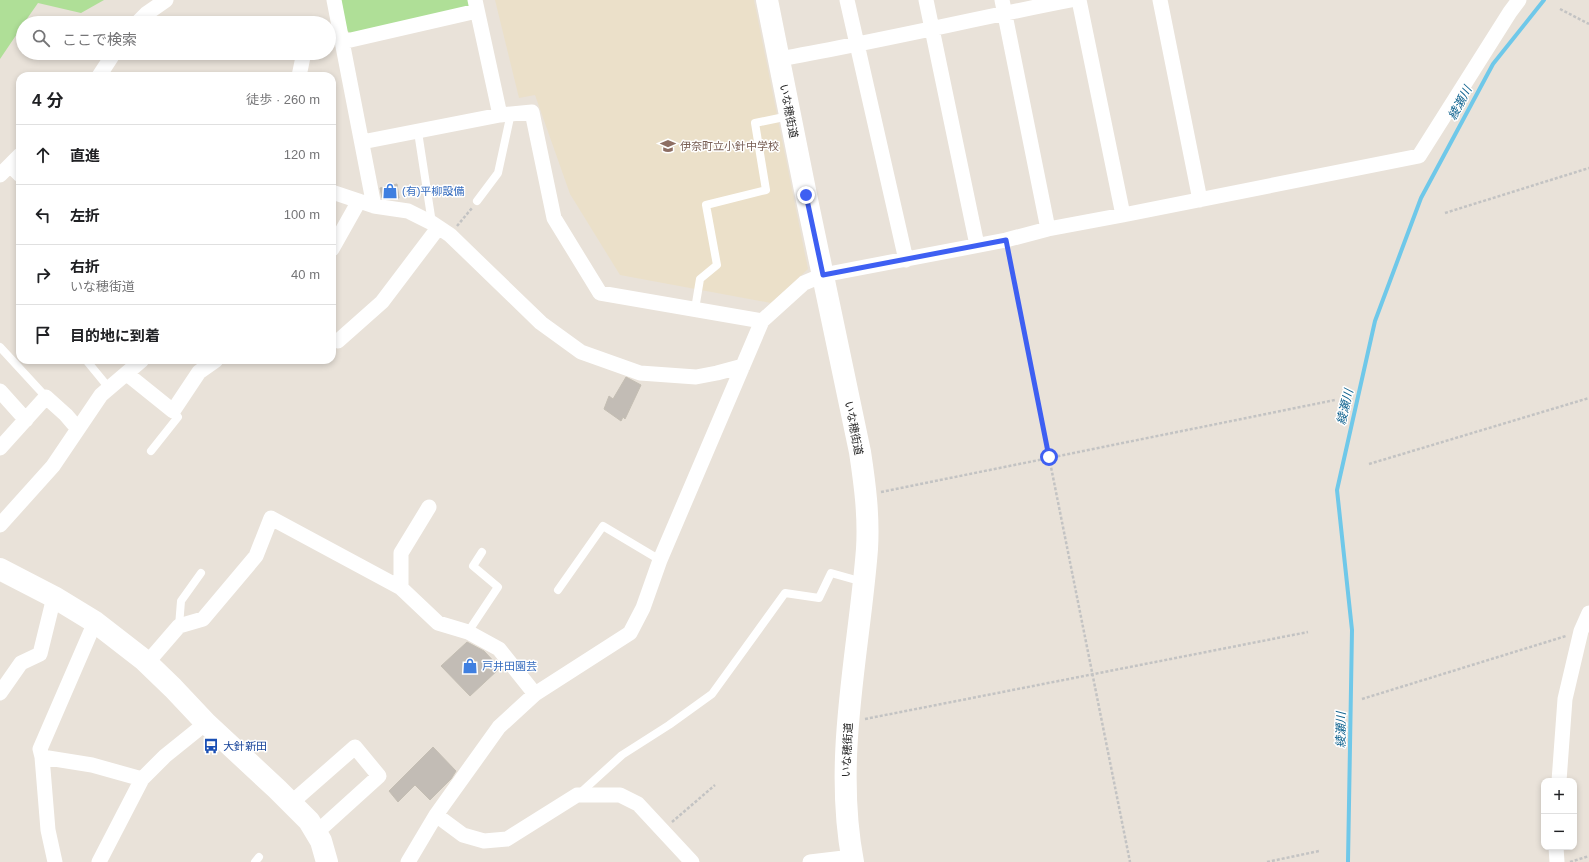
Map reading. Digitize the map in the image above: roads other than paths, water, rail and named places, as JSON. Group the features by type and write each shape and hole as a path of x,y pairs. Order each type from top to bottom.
{"street":[{"path":"144,16 166,0"},
{"path":"334,0 374,206"},
{"name":"いな穂街道","path":"767,0 789,116 860,452 867,495 868,526 865,582 848,722 846,761 845,793 852,859"},
{"path":"848,0 906,260"},
{"path":"926,0 977,245"},
{"path":"779,60 857,45 932,28 1003,6 1071,0"},
{"path":"1079,0 1124,215"},
{"path":"1160,0 1200,200"},
{"path":"408,862 436,815 499,727 535,694 630,633 643,608 660,560 762,321 804,283 823,275 906,260 1006,240 1048,229 1419,156 1519,0"},
{"path":"342,42 476,5 506,114"},
{"path":"1003,6 1048,229"},
{"path":"102,72 109,60"},
{"path":"300,72 302,60"},
{"path":"362,142 506,114 532,112 554,218 600,292 762,321"},
{"path":"336,193 374,206 408,211 440,229 541,323 581,352 640,373 696,377 743,366"},
{"path":"336,242 359,201"},
{"path":"338,341 382,302 440,229"},
{"path":"0,525 53,466 101,395 138,364"},
{"path":"127,374 173,410 199,372 210,364"},
{"path":"0,391 26,420"},
{"path":"0,448 46,397 66,415 78,429"},
{"path":"401,588 401,552 429,508"},
{"path":"147,663 179,626 203,620 256,556 271,518 401,588 438,623 468,632 499,648 535,694"},
{"path":"0,569 54,597 95,622 147,663 309,821 321,841 327,862"},
{"path":"0,693 21,663 40,654 54,597"},
{"path":"1559,778 1565,698 1581,632 1589,613"},
{"path":"55,862 48,830 42,757 40,749 95,622"},
{"path":"99,862 142,779 165,756 206,722"},
{"path":"291,803 355,747 379,776 316,833"},
{"path":"42,757 92,765 142,779"},
{"path":"436,815 463,835 484,841 508,839 577,795 620,795 638,804 692,862"},
{"path":"1556,850 1557,862"},
{"path":"810,862 852,859"}],"lane":[{"path":"477,201 498,173 506,114"},
{"path":"695,309 700,279 717,265 706,205 766,190 755,123 789,116"},
{"path":"418,132 440,229"},
{"path":"0,347 46,397"},
{"path":"89,364 109,388"},
{"path":"151,451 178,417 173,410"},
{"path":"558,590 603,526 660,560"},
{"path":"468,632 498,587 473,566 482,552"},
{"path":"179,626 181,601 201,573"},
{"path":"577,795 622,755 669,725 712,694 784,593 819,598 831,573 865,582"}],"waterway":[{"name":"綾瀬川","path":"1348,862 1352,630 1337,490 1375,321 1421,198 1493,64 1544,0"}],"place":[{"name":"伊奈町立小針中学校","path":"668,146"},
{"name":"(有)平柳設備","path":"390,191"},
{"name":"戸井田園芸","path":"470,666"},
{"name":"大針新田","path":"211,746"}]}
